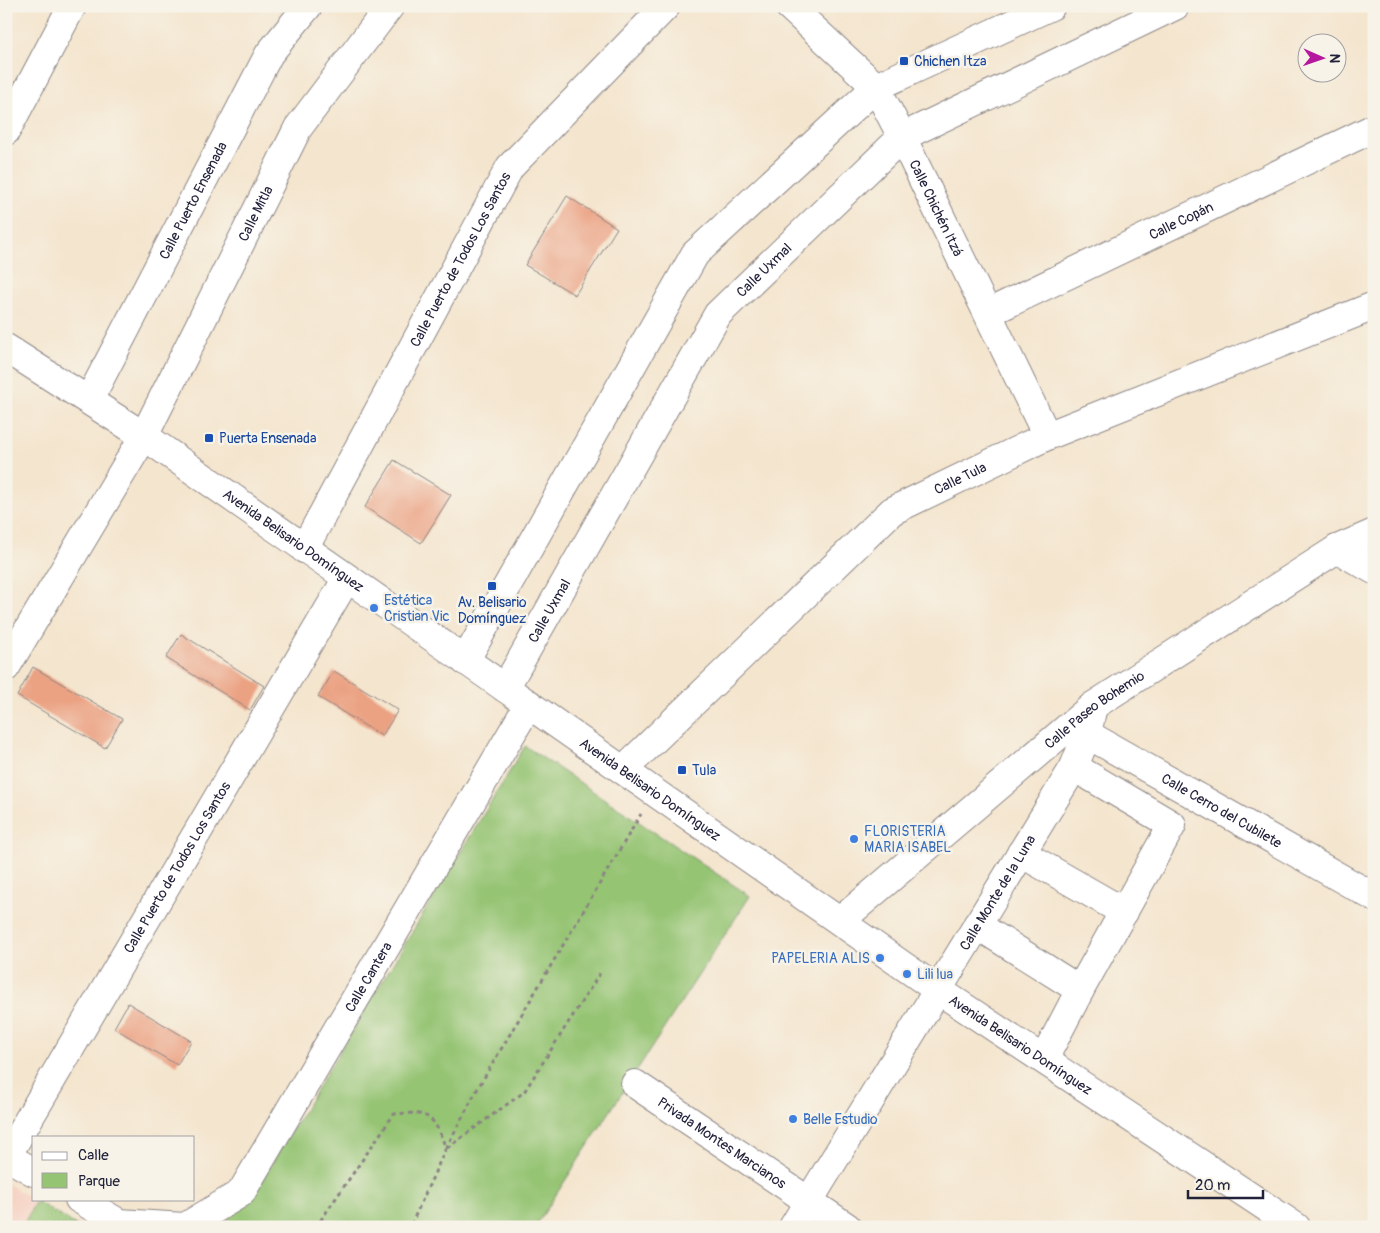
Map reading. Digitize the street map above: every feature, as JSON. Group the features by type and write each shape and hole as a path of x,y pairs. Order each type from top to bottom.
{"street":[{"path":"6,131 72,6"},
{"name":"Calle Puerto Ensenada","path":"89,400 269,54 308,6"},
{"name":"Calle Mitla","path":"144,436 298,128 390,6"},
{"name":"Calle Puerto de Todos Los Santos","path":"304,549 510,167 666,6"},
{"name":"Calle Chichén Itzá","path":"789,6 876,87 1047,436"},
{"path":"465,661 696,254 876,87 1051,6"},
{"name":"Calle Uxmal","path":"505,688 718,314 902,137 1175,6"},
{"name":"Calle Copán","path":"988,314 1374,128"},
{"name":"Calle Tula","path":"623,770 892,511 1047,436 1374,306"},
{"name":"Avenida Belisario Domínguez","path":"6,348 144,436 938,990 1296,1227"},
{"path":"6,667 144,436"},
{"name":"Calle Paseo Bohemio","path":"840,921 1084,721 1336,549 1374,533"},
{"path":"1336,549 1374,570"},
{"name":"Calle Puerto de Todos Los Santos","path":"7,1156 347,578"},
{"name":"Calle Cantera","path":"184,1227 241,1193 529,704"},
{"name":"Calle Monte de la Luna","path":"793,1227 1074,767 1084,721"},
{"name":"Calle Cerro del Cubilete","path":"1084,721 1374,897"},
{"path":"1044,1060 1080,990 1172,825 1074,767"},
{"path":"1021,853 1124,912"},
{"path":"977,925 1080,990"},
{"name":"Privada Montes Marcianos","path":"635,1084 847,1227"},
{"path":"7,1156 32,1171"},
{"path":"80,1200 118,1223 184,1227"}],"path":[{"path":"410,1227 446,1148 478,1088 654,792"},
{"path":"446,1148 524,1092 602,970"},
{"path":"316,1227 394,1114 417,1112 435,1121 446,1148"}],"shaded area":[{"path":"6,1183 36,1201 22,1227 6,1227"}],"green space":[{"path":"525,746 750,896 535,1227 220,1227 252,1196"},
{"path":"36,1201 79,1227 22,1227"}],"building":[{"path":"567,196 617,228 575,295 525,265"},
{"path":"394,460 451,495 421,543 365,507"},
{"path":"181,634 264,686 250,710 166,658"},
{"path":"33,667 122,719 105,748 17,696"},
{"path":"334,671 398,710 382,736 318,697"},
{"path":"128,1003 191,1041 177,1065 114,1028"}],"place":[{"name":"Chichen Itza","path":"904,61"},
{"name":"Puerta Ensenada","path":"209,438"},
{"name":"Av. Belisario Domínguez","path":"492,586"},
{"name":"Estética Cristian Vic","path":"374,608"},
{"name":"Tula","path":"682,770"},
{"name":"FLORISTERIA MARIA ISABEL","path":"854,839"},
{"name":"PAPELERIA ALIS","path":"880,958"},
{"name":"Lili lua","path":"907,974"},
{"name":"Belle Estudio","path":"793,1119"}]}
